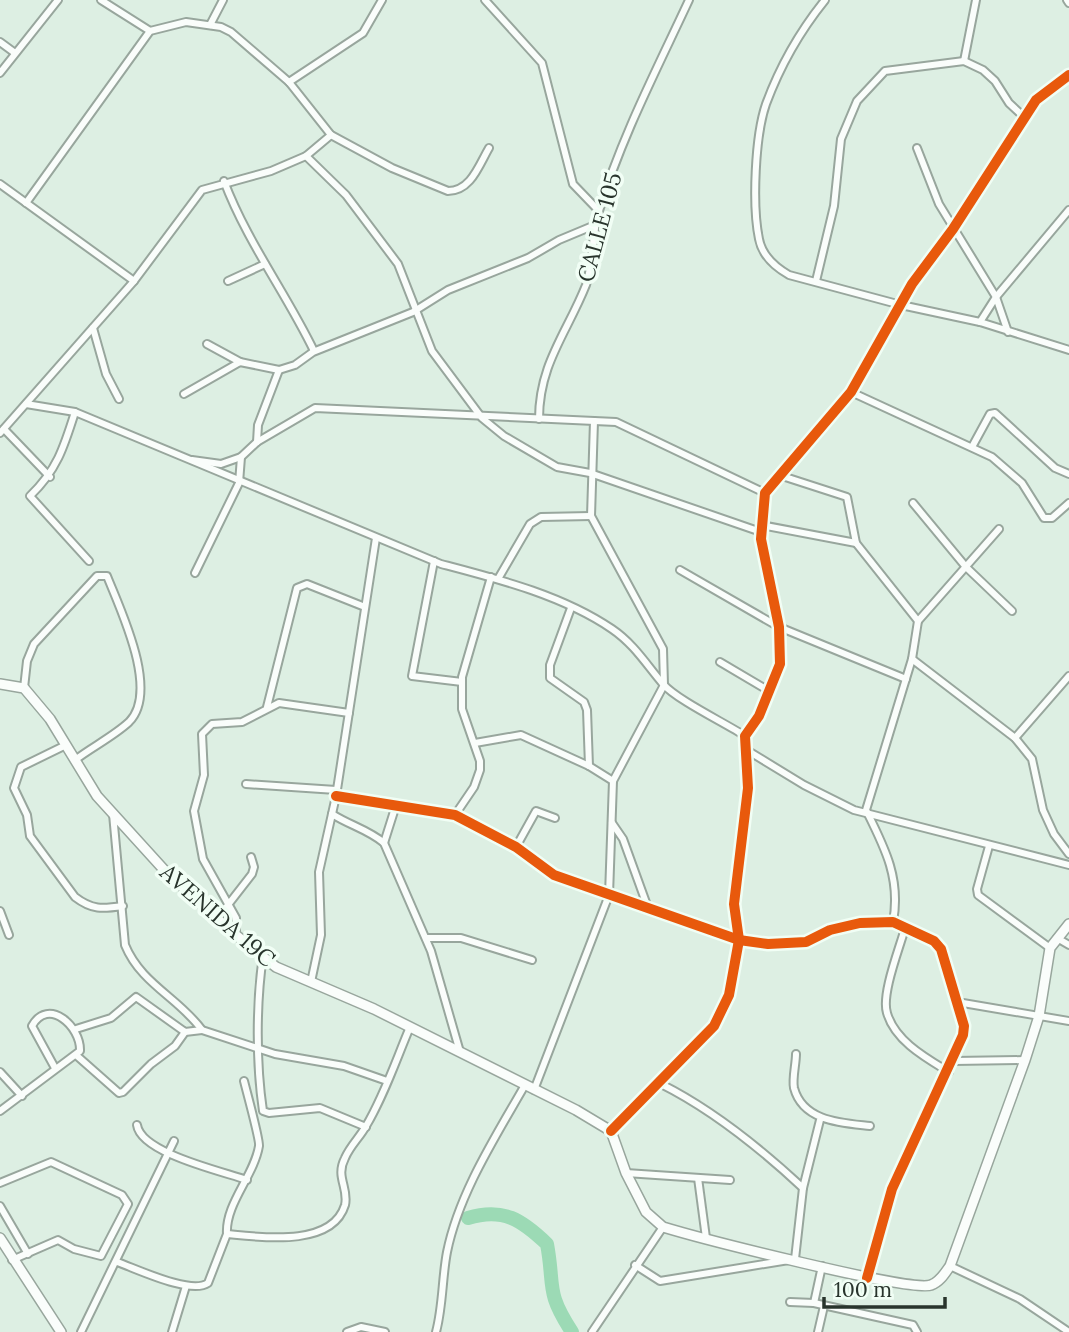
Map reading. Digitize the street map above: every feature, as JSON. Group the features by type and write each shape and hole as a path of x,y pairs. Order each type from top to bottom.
{"street":[{"path":"0,73 58,0"},
{"path":"101,0 150,31"},
{"path":"209,25 223,0"},
{"path":"289,82 363,33 382,0"},
{"path":"485,0 542,63 573,184 598,211"},
{"name":"CALLE 105","path":"539,419 539,393 547,365 586,284 598,211 620,151 689,0"},
{"path":"825,0 788,55 765,106 757,194 759,240 765,255 777,269 789,275 901,305 980,322 1069,350"},
{"path":"964,61 976,0"},
{"path":"26,203 150,31 186,22 209,25 231,33 289,82 331,135 392,168 448,191 458,191 466,186 489,148"},
{"path":"0,42 15,53"},
{"path":"816,281 834,206 841,138 857,101 890,68 964,61 989,75 1009,103 1024,117"},
{"path":"1069,75 1036,100 953,229 912,284 851,392 765,493 761,529 779,627 780,664 759,716 745,736 748,788 734,904 739,940 730,995 714,1026 661,1084 611,1131 626,1173 646,1212 663,1227 867,1278 924,1287 940,1280 950,1266 1025,1060 1039,1016 1050,948 1069,923"},
{"path":"50,477 2,431 134,281 202,190 225,181 271,171 306,156 331,135"},
{"path":"917,148 953,229 996,297 1008,332"},
{"path":"306,156 346,195 398,264 432,351 482,418 512,441 556,467 590,473 761,529 856,543"},
{"path":"225,181 236,214 290,302 314,351"},
{"path":"0,184 134,281"},
{"path":"980,322 996,297 1069,211"},
{"path":"207,344 240,362 279,370 295,365 314,351 417,310 448,290 528,258 559,240 595,225"},
{"path":"228,281 265,264"},
{"path":"93,328 106,374 119,400"},
{"path":"184,394 240,362"},
{"path":"257,442 258,425 279,370"},
{"path":"851,392 992,457 1015,476 1044,518 1052,518 1069,503"},
{"path":"26,404 75,412 239,483 434,561 495,578 571,608 610,628 632,645 664,685 745,736"},
{"path":"183,458 221,464 241,457 257,442 315,408 482,418 616,422 765,493"},
{"path":"75,412 63,450 50,477 30,496 89,561"},
{"path":"972,447 990,414 995,413 1058,470 1069,474"},
{"path":"534,1090 609,895 613,781 664,685 663,649 591,516 590,473 594,421"},
{"path":"195,573 239,483 241,457"},
{"path":"779,475 843,493 849,502 856,543 918,621"},
{"path":"913,503 965,567 1012,611"},
{"path":"454,815 474,788 480,770 475,743 462,709 462,682 495,578 530,524 541,517 591,516"},
{"path":"893,922 898,897 887,853 866,810 912,659 918,621 999,529"},
{"path":"310,982 321,935 319,872 336,793 376,538"},
{"path":"434,561 412,676 462,682"},
{"path":"680,570 779,627 906,679"},
{"path":"0,684 24,688 27,661 34,643 97,576 107,576 139,670 138,708 130,721 75,760"},
{"path":"267,707 297,588 307,584 365,607"},
{"path":"571,608 550,665 550,678 584,702 587,710 589,766"},
{"path":"912,659 1015,738 1032,759 1043,810 1054,834 1069,854"},
{"path":"720,662 769,691"},
{"path":"1015,738 1069,676"},
{"name":"AVENIDA 19C","path":"24,688 50,719 97,796 113,814 166,872 276,967 410,1027 611,1131"},
{"path":"236,935 236,918 203,859 194,811 204,775 202,734 212,724 242,722 267,707 290,703 349,713"},
{"path":"475,743 512,734 521,736 589,766 613,781"},
{"path":"66,745 21,767 16,777 14,788 27,815 30,836 75,897 95,909 123,906"},
{"path":"746,750 804,785 855,810 866,810 989,846 1069,865"},
{"path":"246,784 336,793 454,815 516,847 554,875 739,940 768,944 806,942 840,928 893,922 934,941 941,948 964,1026 954,1061 892,1189 867,1278"},
{"path":"384,843 396,805"},
{"path":"516,847 536,811 555,818"},
{"path":"113,814 125,945 133,963 202,1030"},
{"path":"332,814 349,825 374,835 384,843 426,938 460,1052"},
{"path":"612,823 623,839 648,908"},
{"path":"989,846 978,895 1050,948"},
{"path":"218,919 252,874 254,867 251,857"},
{"path":"0,911 9,935"},
{"path":"905,928 887,994 887,1013 911,1048 949,1072"},
{"path":"426,938 461,938 532,960"},
{"path":"1057,938 1069,945"},
{"path":"263,956 257,998 259,1083 263,1111 270,1113 320,1108 366,1127"},
{"path":"76,1029 111,1018 136,997 185,1032 202,1030 260,1049 344,1066 387,1081"},
{"path":"957,1002 1069,1021"},
{"path":"0,1111 76,1055 80,1046 76,1029 64,1018 45,1014 32,1026 55,1068"},
{"path":"227,1234 278,1239 302,1237 332,1222 345,1205 345,1193 340,1179 344,1160 366,1127 410,1027"},
{"path":"76,1055 119,1093 175,1046 185,1032"},
{"path":"796,1054 794,1088 801,1100 820,1119 870,1126"},
{"path":"954,1061 1025,1060"},
{"path":"0,1072 22,1096"},
{"path":"117,1262 186,1286 196,1288 208,1283 227,1234 228,1220 255,1167 260,1140 252,1121 244,1081"},
{"path":"661,1084 693,1100 778,1164 803,1188"},
{"path":"436,1332 447,1251 458,1219 487,1152 525,1085"},
{"path":"796,1259 803,1188 820,1119"},
{"path":"137,1125 138,1135 143,1140 168,1153 247,1180"},
{"path":"81,1332 174,1141"},
{"path":"0,1183 51,1162 127,1200 128,1204 101,1256 74,1250 58,1240 12,1260"},
{"path":"626,1173 730,1180"},
{"path":"698,1178 706,1238"},
{"path":"0,1206 27,1254"},
{"path":"592,1332 663,1227"},
{"path":"1,1243 61,1332"},
{"path":"635,1265 660,1281 796,1259"},
{"path":"814,1304 822,1266"},
{"path":"950,1266 1020,1299 1069,1332"},
{"path":"172,1332 186,1286"},
{"path":"790,1302 814,1304 914,1325 917,1332"},
{"path":"818,1332 824,1306"},
{"path":"347,1332 360,1327 385,1332"}],"waterway":[{"path":"468,1218 502,1215 520,1222 547,1244 554,1297 572,1332"}],"cycle path":[{"path":"611,1131 714,1026 729,995 739,940 734,904 748,788 745,736 759,716 780,664 779,627 761,539 765,493 851,392 912,284 953,229 1036,100 1069,75"},
{"path":"336,796 455,815 516,847 554,875 739,940 768,944 806,942 830,930 860,923 893,922 934,941 941,949 964,1026 963,1035 892,1189 867,1278"}]}
